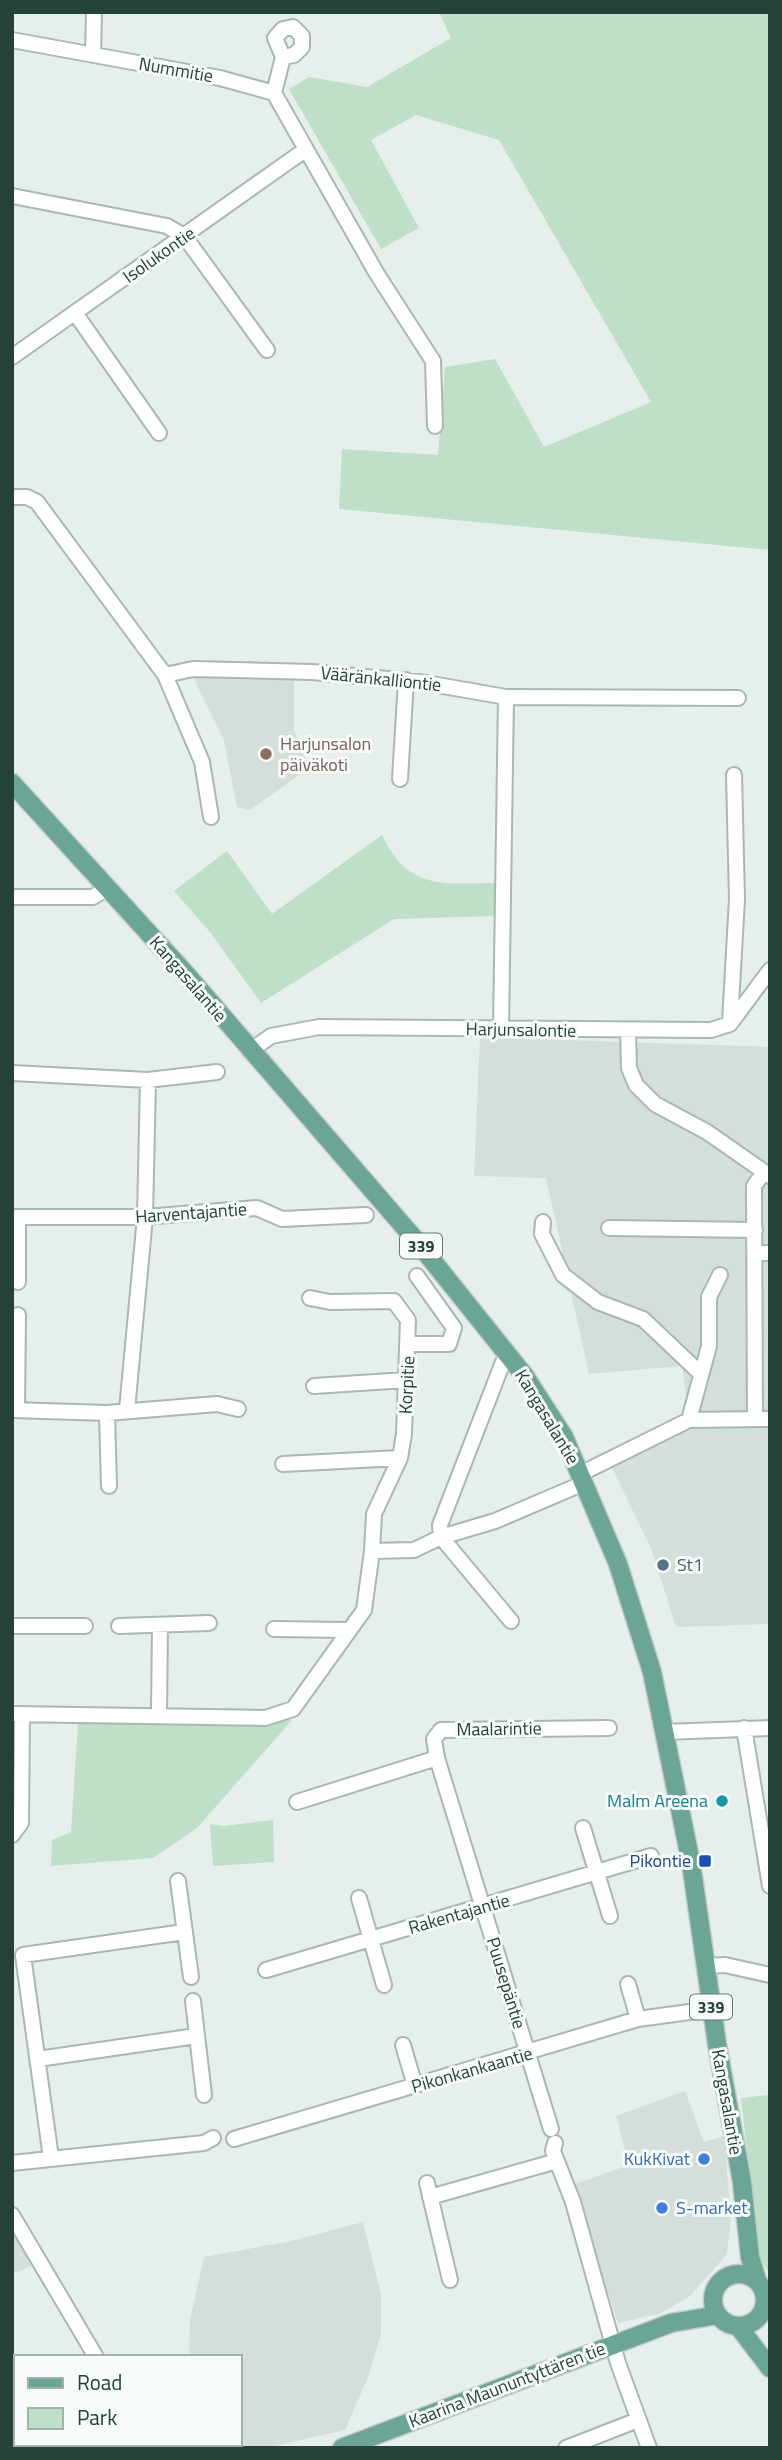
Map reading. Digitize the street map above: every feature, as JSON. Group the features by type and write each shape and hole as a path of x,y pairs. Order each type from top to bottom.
{"main road":[{"name":"Kangasalantie","path":"12,783 185,973 419,1244 499,1342 564,1437 630,1597 664,1732 691,1863 711,2010 757,2280"},
{"name":"Kangasalantie","path":"733,2274 739,2257 745,2217"},
{"path":"757,2280 748,2274 733,2274 721,2281 714,2292 713,2302 718,2315 725,2322 738,2326 770,2368"},
{"name":"339","path":"757,2280 766,2300 757,2319 760,2337 770,2352"},
{"name":"Kaarina Maununtyttären tie","path":"671,2323 714,2292"},
{"name":"Kaarina Maununtyttären tie","path":"342,2448 671,2323 718,2315"},
{"path":"738,2326 757,2319"}],"street":[{"path":"93,55 94,12"},
{"name":"Nummitie","path":"12,40 220,78 274,93"},
{"path":"284,57 274,93 377,274 433,361 435,426"},
{"name":"Isolukontie","path":"12,358 305,150"},
{"path":"12,196 167,226 185,237 267,350"},
{"path":"75,313 159,433"},
{"path":"12,497 27,497 37,502 165,675 202,762 211,817"},
{"name":"Vääränkalliontie","path":"165,675 193,669 312,671 406,680 506,698 738,698"},
{"path":"400,779 406,680"},
{"path":"501,1029 506,698"},
{"path":"730,1024 737,899 734,775"},
{"path":"12,897 93,897 107,888"},
{"path":"730,1024 770,970"},
{"name":"Harjunsalontie","path":"250,1051 271,1036 319,1027 628,1032 711,1030 730,1024"},
{"path":"628,1032 629,1068 636,1085 655,1104 707,1132 767,1174 754,1186 755,1419"},
{"path":"12,1073 148,1080 217,1072"},
{"path":"127,1410 145,1217 148,1080"},
{"name":"Harventajantie","path":"15,1217 145,1217 257,1208 282,1219 366,1215"},
{"path":"15,1217 18,1282"},
{"path":"542,1222 542,1234 563,1276 598,1302 643,1320 700,1373"},
{"path":"609,1228 755,1230"},
{"path":"755,1253 770,1253"},
{"path":"689,1420 709,1346 709,1297 720,1275"},
{"path":"409,1344 449,1344 454,1328 417,1276"},
{"name":"Korpitie","path":"159,1714 265,1718 293,1709 347,1630 364,1610 374,1514 400,1458 409,1344 408,1321 394,1301 330,1302 310,1298"},
{"path":"18,1315 15,1410 107,1413 217,1404 238,1409"},
{"path":"503,1362 442,1519 441,1537 511,1621"},
{"path":"314,1386 406,1380"},
{"path":"107,1413 109,1486"},
{"path":"372,1551 414,1550 441,1537 495,1521 582,1479 689,1420 770,1419"},
{"path":"283,1464 400,1458"},
{"path":"119,1626 209,1623"},
{"path":"12,1626 85,1626"},
{"path":"12,1835 21,1823 17,1714 159,1714 160,1626"},
{"path":"274,1629 347,1630"},
{"name":"Maalarintie","path":"297,1802 437,1758 434,1739 441,1730 609,1728"},
{"path":"744,1728 770,1886"},
{"path":"664,1732 770,1728"},
{"name":"Puusepäntie","path":"437,1758 553,2136 553,2151 573,2202 614,2345 649,2448"},
{"path":"583,1828 610,1916"},
{"name":"Rakentajantie","path":"266,1970 651,1856"},
{"path":"178,1881 191,1977"},
{"path":"359,1898 384,1985"},
{"path":"51,2158 23,1955 184,1932"},
{"path":"706,1966 725,1965 770,1975"},
{"path":"628,1984 638,2019"},
{"path":"193,2001 204,2095"},
{"name":"Pikonkankaantie","path":"234,2140 638,2019 711,2010"},
{"path":"38,2059 196,2036"},
{"path":"403,2045 415,2086"},
{"path":"12,2163 204,2143 213,2138"},
{"path":"450,2280 429,2190 557,2161"},
{"path":"12,2215 95,2355"},
{"path":"566,2448 638,2420"}],"shaded area":[{"name":"Harjunsalon päiväkoti","path":"192,675 294,676 294,730 309,768 250,810 237,807 224,740"},
{"path":"480,1037 770,1047 770,1624 676,1627 651,1548 606,1456 689,1420 682,1366 589,1374 546,1178 474,1176"},
{"path":"685,2091 704,2142 724,2136 731,2218 727,2254 690,2296 661,2313 618,2323 572,2185 629,2165 616,2116"},
{"path":"363,2222 381,2294 381,2334 368,2377 345,2430 266,2448 191,2448 242,2446 242,2355 189,2355 190,2320 204,2257 291,2241"},
{"path":"12,2231 33,2265 12,2274"}],"green space":[{"path":"439,12 770,12 770,550 339,509 342,449 438,455 445,367 495,359 544,447 651,402 499,140 416,115 371,140 419,228 381,249 289,89 309,77 367,87 451,38"},
{"path":"382,835 404,867 416,875 445,883 499,883 497,916 394,919 261,1003 210,932 174,891 227,851 272,914"},
{"path":"292,1720 197,1828 153,1858 51,1866 52,1840 71,1832 78,1724"},
{"path":"273,1820 274,1862 213,1866 210,1824 223,1826"},
{"path":"770,2095 770,2276 758,2253 741,2098"}],"place":[{"name":"Harjunsalon päiväkoti","path":"266,754"},
{"name":"St1","path":"663,1565"},
{"name":"Malm Areena","path":"722,1801"},
{"name":"Pikontie","path":"705,1861"},
{"name":"KukKivat","path":"704,2159"},
{"name":"S-market","path":"662,2208"}]}
